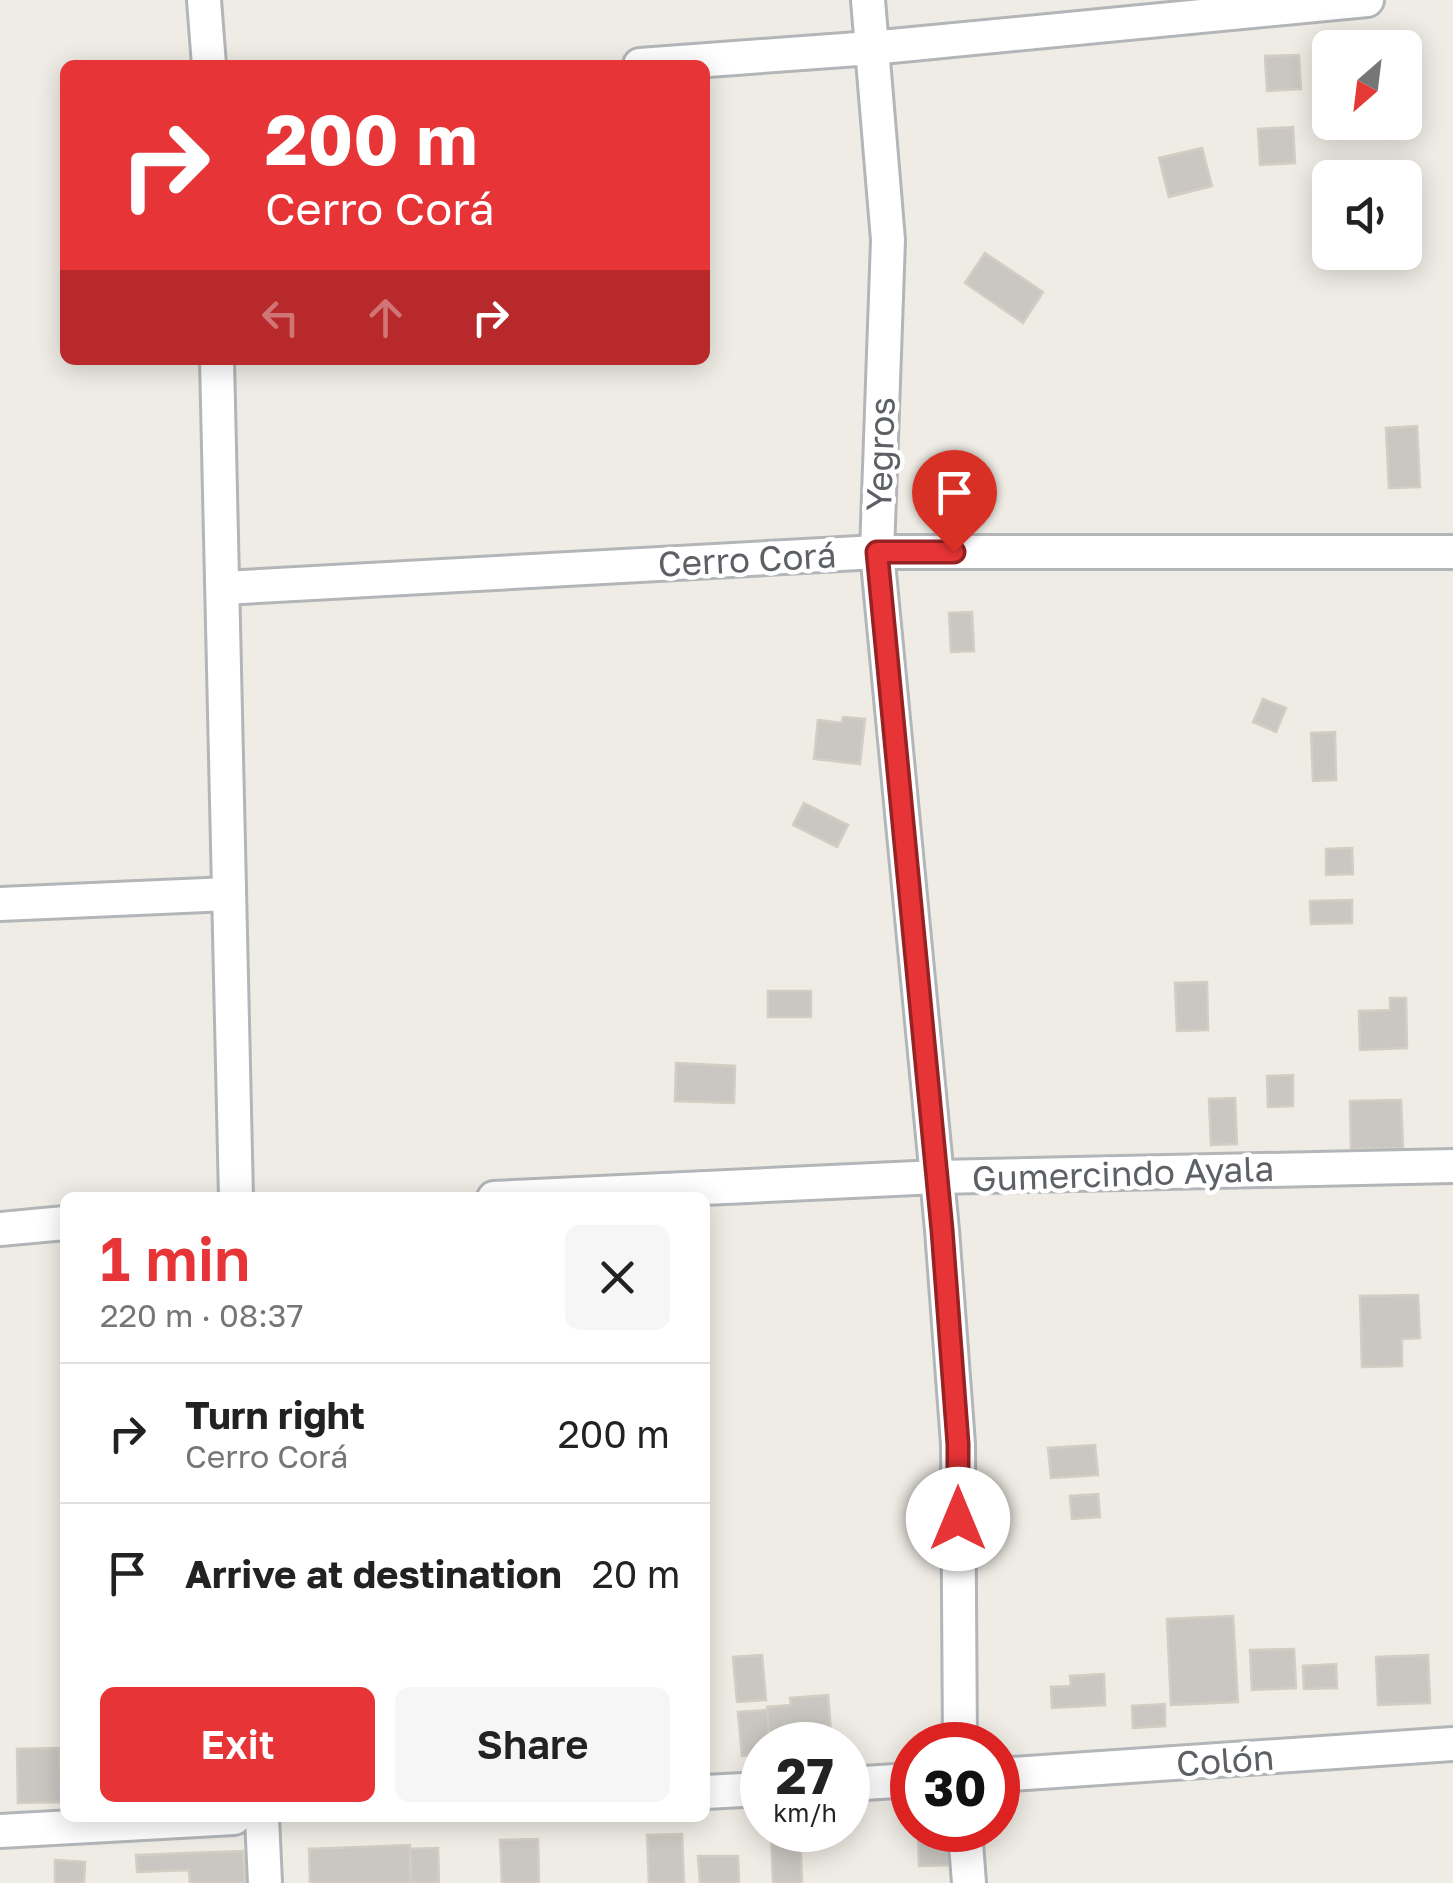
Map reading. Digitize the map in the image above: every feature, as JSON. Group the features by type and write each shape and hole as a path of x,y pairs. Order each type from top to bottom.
{"street":[{"path":"204,0 209,60"},
{"name":"Yegros","path":"868,0 888,240 877,552 937,1178 958,1444 960,1722"},
{"path":"708,60 1367,0"},
{"path":"217,365 236,1192"},
{"name":"Cerro Corá","path":"222,588 877,552 1453,552"},
{"path":"0,904 229,894"},
{"name":"Gumercindo Ayala","path":"627,1192 937,1178 1453,1166"},
{"path":"0,1229 60,1223"},
{"name":"Colón","path":"1020,1774 1453,1744"},
{"path":"710,1792 740,1790"},
{"path":"0,1831 162,1822"},
{"path":"262,1822 265,1883"},
{"path":"967,1852 969,1883"}],"building":[{"path":"1299,55 1301,89 1267,91 1265,56"},
{"path":"1293,127 1295,163 1260,165 1258,129"},
{"path":"1202,148 1212,186 1169,197 1159,158"},
{"path":"985,253 1043,292 1023,323 965,283"},
{"path":"1417,426 1420,487 1389,488 1386,428"},
{"path":"972,612 974,651 951,652 949,613"},
{"path":"1263,699 1286,708 1276,732 1253,722"},
{"path":"843,717 865,719 860,764 814,759 818,720 842,723"},
{"path":"1335,732 1336,780 1313,781 1311,733"},
{"path":"804,803 848,825 837,847 793,825"},
{"path":"1352,848 1353,874 1326,875 1326,849"},
{"path":"1352,900 1352,923 1311,924 1310,901"},
{"path":"1207,982 1208,1030 1177,1031 1175,983"},
{"path":"768,991 811,991 811,1017 768,1017"},
{"path":"1390,998 1406,998 1407,1048 1360,1050 1359,1011 1390,1010"},
{"path":"676,1063 735,1066 734,1103 675,1101"},
{"path":"1293,1075 1293,1106 1268,1107 1267,1076"},
{"path":"1235,1098 1237,1144 1211,1145 1209,1099"},
{"path":"1401,1100 1403,1148 1351,1149 1350,1101"},
{"path":"1418,1295 1420,1338 1402,1339 1402,1366 1362,1367 1360,1296"},
{"path":"1095,1445 1098,1475 1051,1478 1048,1448"},
{"path":"1098,1494 1100,1517 1072,1519 1070,1496"},
{"path":"1233,1616 1238,1702 1171,1705 1167,1619"},
{"path":"1294,1649 1296,1688 1252,1690 1250,1650"},
{"path":"762,1655 766,1700 737,1702 733,1657"},
{"path":"1428,1655 1430,1703 1378,1705 1376,1657"},
{"path":"1336,1664 1337,1688 1304,1689 1303,1666"},
{"path":"1104,1674 1105,1705 1052,1708 1051,1687 1071,1686 1070,1676"},
{"path":"828,1695 830,1722 768,1722 767,1707 791,1705 790,1698"},
{"path":"1165,1704 1165,1726 1133,1728 1132,1706"},
{"path":"767,1710 768,1722 740,1722 740,1734 738,1712"},
{"path":"59,1748 60,1802 18,1803 17,1749"},
{"path":"682,1834 684,1883 649,1883 647,1835"},
{"path":"538,1839 539,1883 502,1883 500,1840"},
{"path":"410,1845 411,1883 310,1883 309,1849"},
{"path":"438,1848 439,1883 411,1883 410,1849"},
{"path":"243,1851 245,1883 190,1883 189,1870 137,1872 136,1855"},
{"path":"772,1852 801,1852 802,1883 773,1883"},
{"path":"919,1852 954,1852 955,1865 919,1866"},
{"path":"698,1856 738,1856 739,1883 700,1883"},
{"path":"55,1860 85,1862 84,1883 55,1883"}],"route":[{"path":"954,552 877,552 942,1230 958,1444 958,1519"}]}
